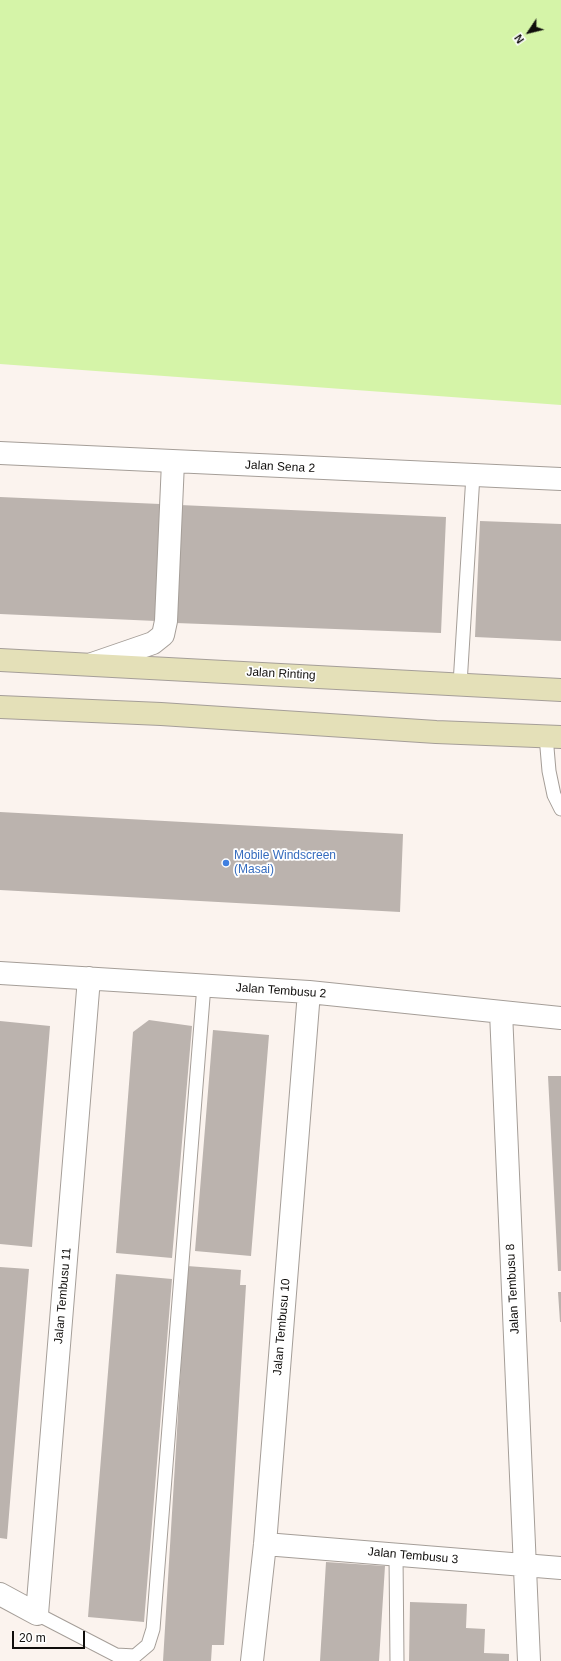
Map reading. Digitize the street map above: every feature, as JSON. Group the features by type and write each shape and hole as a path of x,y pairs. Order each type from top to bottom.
{"main road":[{"name":"Jalan Rinting","path":"0,660 561,690"},
{"path":"0,707 169,715 436,732 553,736"}],"street":[{"name":"Jalan Sena 2","path":"0,453 561,479"},
{"path":"92,664 153,643 163,635 166,621 173,462"},
{"name":"Jalan Tembusu 2","path":"0,973 309,992 561,1018"},
{"name":"Jalan Tembusu 11","path":"37,1614 89,978"},
{"name":"Jalan Tembusu 10","path":"252,1661 265,1544 309,992"},
{"name":"Jalan Tembusu 8","path":"501,1012 529,1661"},
{"name":"Jalan Tembusu 3","path":"265,1544 561,1568"},
{"path":"0,1594 37,1614"}],"lane":[{"path":"460,684 473,475"},
{"path":"553,736 549,771 552,789 556,801 561,809"},
{"path":"37,1614 116,1656 135,1656 148,1645 153,1629 204,985"},
{"path":"396,1555 396,1661"}],"green space":[{"path":"0,0 561,0 561,405 0,364"}],"building":[{"path":"0,497 160,504 156,621 0,614"},
{"path":"180,505 446,517 441,633 176,623"},
{"path":"480,521 561,524 561,641 475,637"},
{"path":"0,812 403,834 400,912 0,890"},
{"path":"149,1020 192,1026 172,1258 116,1253 133,1032"},
{"path":"0,1021 50,1026 32,1247 0,1244"},
{"path":"213,1030 269,1035 251,1256 195,1251"},
{"path":"548,1076 561,1076 561,1271 558,1271"},
{"path":"187,1266 241,1270 240,1285 246,1285 233,1501 224,1645 212,1645 211,1661 163,1661"},
{"path":"0,1267 29,1269 7,1539 0,1538"},
{"path":"116,1274 172,1279 144,1622 88,1617"},
{"path":"558,1292 561,1292 561,1322 560,1322"},
{"path":"326,1562 385,1566 379,1661 320,1661"},
{"path":"410,1602 467,1604 466,1628 485,1629 484,1653 509,1654 509,1661 409,1661"}],"place":[{"name":"Mobile Windscreen (Masai)","path":"226,863"}]}
